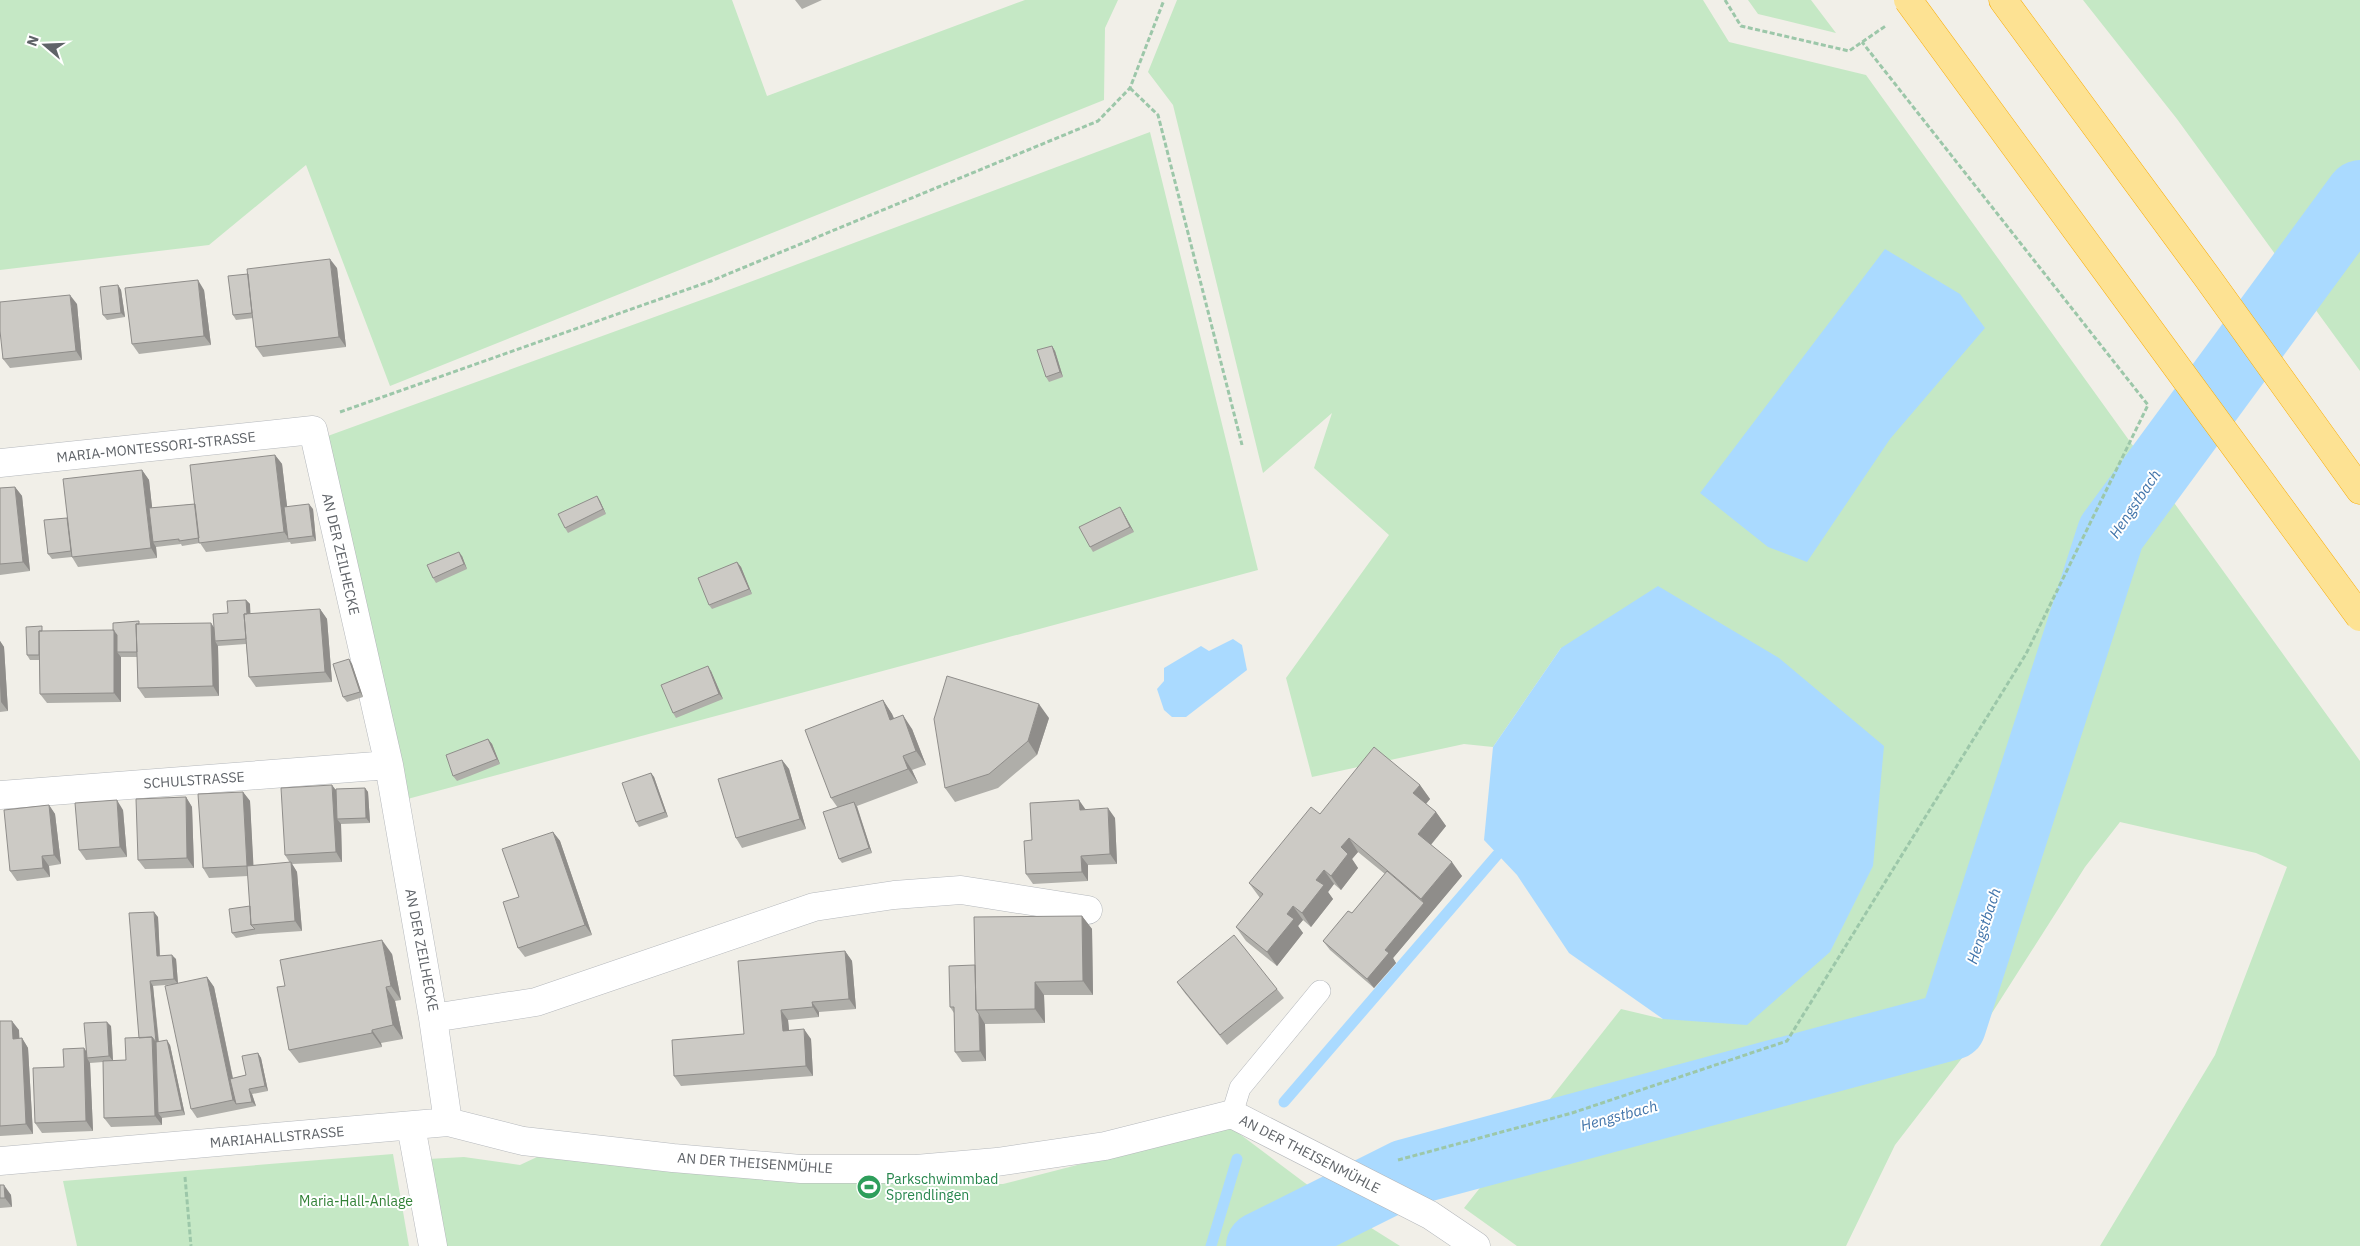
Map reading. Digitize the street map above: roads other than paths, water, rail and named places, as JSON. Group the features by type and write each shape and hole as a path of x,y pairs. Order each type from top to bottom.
{"highway":[{"path":"1908,0 2360,617"},
{"path":"2003,0 2207,277 2360,490"}],"street":[{"name":"MARIA-MONTESSORI-STRASSE","path":"0,463 313,430"},
{"name":"AN DER ZEILHECKE","path":"313,430 389,766 433,1018 536,1002 814,907 894,895 961,890 1088,910"},
{"name":"SCHULSTRASSE","path":"0,795 389,766"},
{"path":"433,1018 448,1122"},
{"name":"AN DER THEISENMÜHLE","path":"448,1122 523,1141 673,1158 801,1169 906,1169 997,1162 1105,1146 1232,1114 1430,1214 1476,1246"},
{"name":"MARIAHALLSTRASSE","path":"0,1161 448,1122"},
{"path":"411,1126 433,1246"}],"lane":[{"path":"1232,1114 1240,1088 1320,991"}],"water":[{"path":"1885,249 1960,294 1985,328 1890,439 1807,562 1768,547 1700,493"},
{"path":"1658,586 1779,658 1884,746 1873,866 1830,952 1747,1025 1663,1019 1569,953 1517,875 1484,840 1493,747 1561,648"},
{"path":"1233,639 1242,645 1247,670 1186,717 1172,717 1164,710 1157,689 1164,681 1164,668 1201,646 1209,651"}],"waterway":[{"name":"Hengstbach","path":"1260,1246 1406,1173 1952,1026 2111,533 2360,194"},
{"path":"1284,1102 1497,855"},
{"path":"1211,1246 1237,1159"}],"place":[{"name":"Parkschwimmbad Sprendlingen","path":"869,1187"}],"park label":[{"name":"Maria-Hall-Anlage","path":"356,1201"}]}
